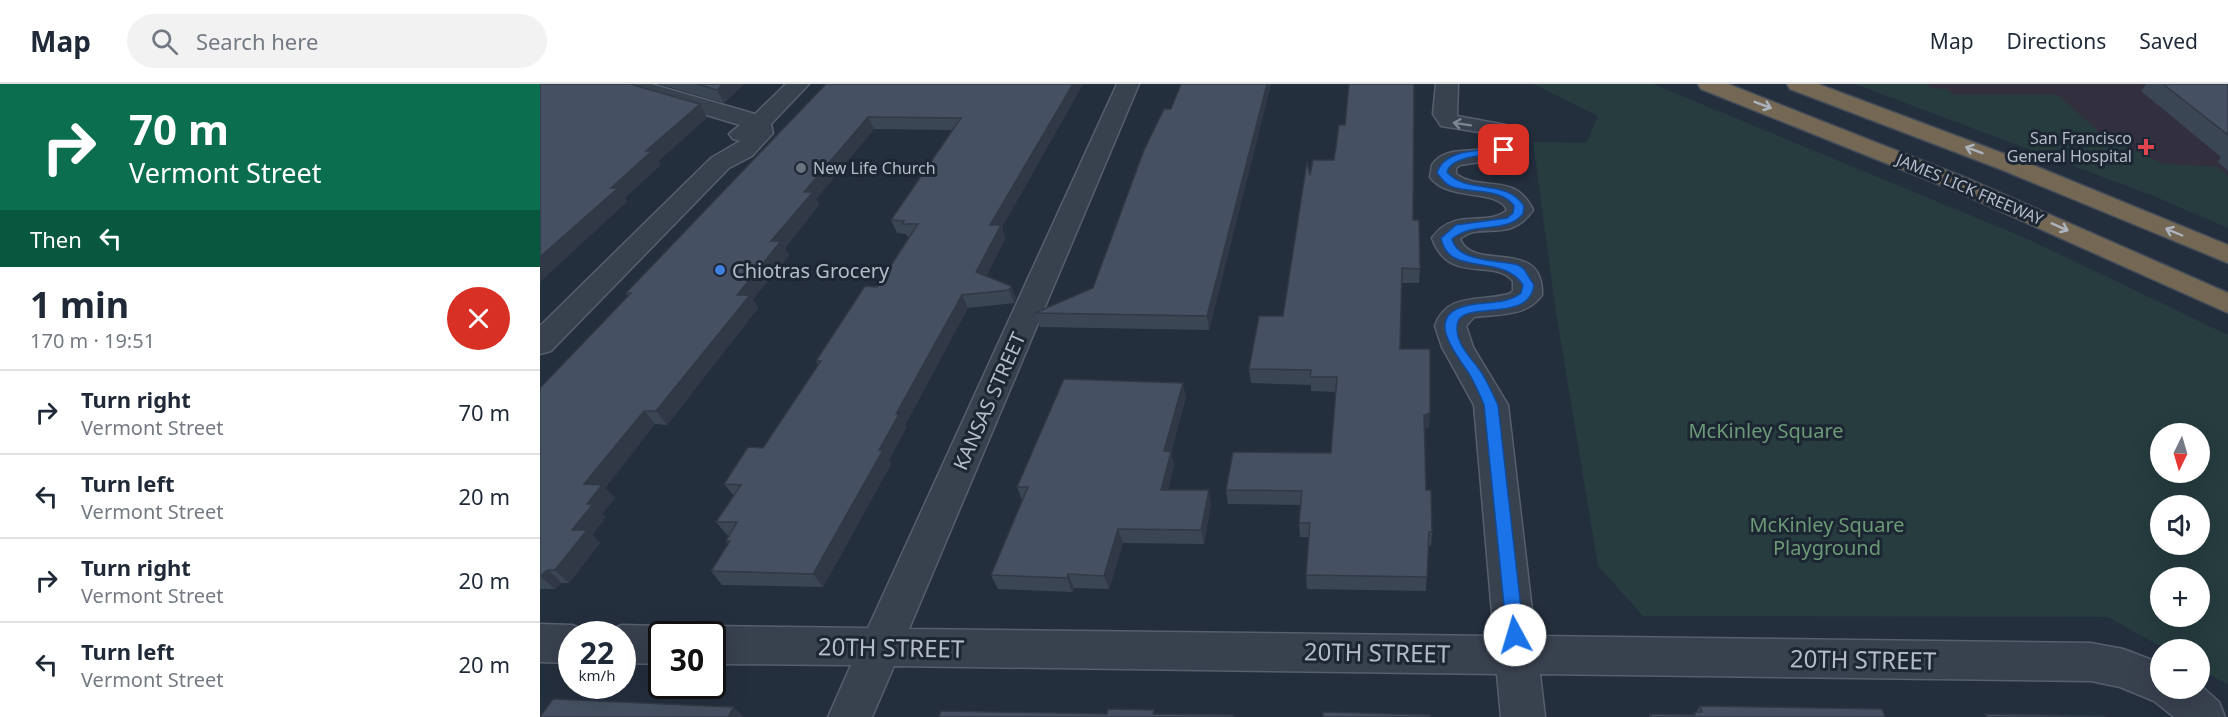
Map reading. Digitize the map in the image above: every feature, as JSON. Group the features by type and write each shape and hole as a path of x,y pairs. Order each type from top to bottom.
{"highway":[{"name":"JAMES LICK FREEWAY","path":"1709,84 1962,185 2228,304"},
{"name":"JAMES LICK FREEWAY","path":"1798,84 2009,164 2228,255"}],"street":[{"path":"627,84 759,123"},
{"path":"759,123 798,84"},
{"name":"KANSAS STREET","path":"850,717 1128,84"},
{"path":"1447,84 1444,114 1449,121 1497,129 1506,135 1509,141 1508,147 1500,153 1453,159 1444,165 1443,177 1458,186 1509,195 1517,202 1520,210 1510,221 1454,230 1446,238 1448,248 1464,260 1514,267 1524,276 1529,290 1527,295 1517,303 1460,312 1451,320 1450,331 1454,343 1477,376 1491,405 1523,717"},
{"path":"540,344 720,163 743,151 761,133 759,123"},
{"path":"540,643 558,644"},
{"name":"20TH STREET","path":"726,645 2091,662 2123,668 2150,678"},
{"path":"2184,699 2203,717"}],"shaded area":[{"name":"San Francisco General Hospital","path":"1902,84 2228,84 2228,209"}],"green space":[{"name":"McKinley Square","path":"1533,84 1653,84 2030,240 2228,335 2228,685 2210,675 2210,639 2150,641 2108,617 1643,616 1598,566 1556,313 1533,142 1586,143 1598,116"},
{"path":"1855,84 1927,84 1931,88 1947,89 1954,95 2058,95 2100,133 2163,164 2218,167 2228,176 2228,228 2151,195"}],"building":[{"path":"540,84 630,84 700,104 646,151 652,151 611,188 618,188 540,257"},
{"path":"697,84 723,84 717,90"},
{"path":"826,84 1073,84 990,225 1001,225 976,272 1011,286 1009,290 962,295 896,414 899,414 879,450 883,450 813,574 711,571 730,541 726,541 737,522 716,522 741,485 724,484 748,447 763,448 821,361 816,361 865,286 877,287 918,224 902,224 904,221 891,220 961,118 868,117 804,192 813,192 771,241 781,241 737,295 750,295 656,411 644,411 584,484 602,485 587,504 593,504 572,530 587,530 555,570 548,570 540,576 540,388 631,293 626,293"},
{"path":"1181,84 1267,84 1207,316 1035,313 1093,288 1144,150 1164,109 1171,109"},
{"path":"1349,84 1414,84 1413,220 1419,220 1420,269 1402,268 1400,349 1430,349 1430,413 1424,415 1426,490 1431,490 1432,532 1429,532 1427,577 1306,575 1310,523 1299,523 1302,491 1226,490 1233,452 1331,453 1337,377 1310,377 1311,370 1249,369 1259,316 1283,316 1307,162 1310,175 1313,160 1334,160 1339,125 1345,125"},
{"path":"2163,84 2228,84 2228,135"},
{"path":"1064,379 1183,383 1164,451 1171,452 1161,490 1209,490 1201,530 1118,529 1104,576 1068,574 1067,578 991,575 1028,487 1017,487"},
{"path":"553,699 734,707 728,717 540,717"},
{"path":"1700,706 1882,709 1885,717 1651,717 1650,714 1695,715 1695,712 1702,712"},
{"path":"1108,709 1154,710 1153,714 1233,715 1233,717 939,717 941,711 1107,714"},
{"path":"1323,712 1430,715 1430,717 1323,717"},
{"path":"1985,714 2097,716 2106,717 1987,717"}],"place":[{"name":"San Francisco General Hospital","path":"2146,147"},
{"name":"New Life Church","path":"801,168"},
{"name":"Chiotras Grocery","path":"720,270"}],"route":[{"path":"1504,150 1500,153 1447,161 1442,173 1451,184 1509,195 1517,202 1520,210 1510,221 1460,227 1446,238 1446,244 1452,253 1464,260 1514,267 1527,280 1529,290 1527,295 1517,303 1467,309 1460,312 1454,316 1450,325 1454,343 1485,389 1491,405 1515,635"}],"park label":[{"name":"McKinley Square Playground","path":"1827,536"}]}
